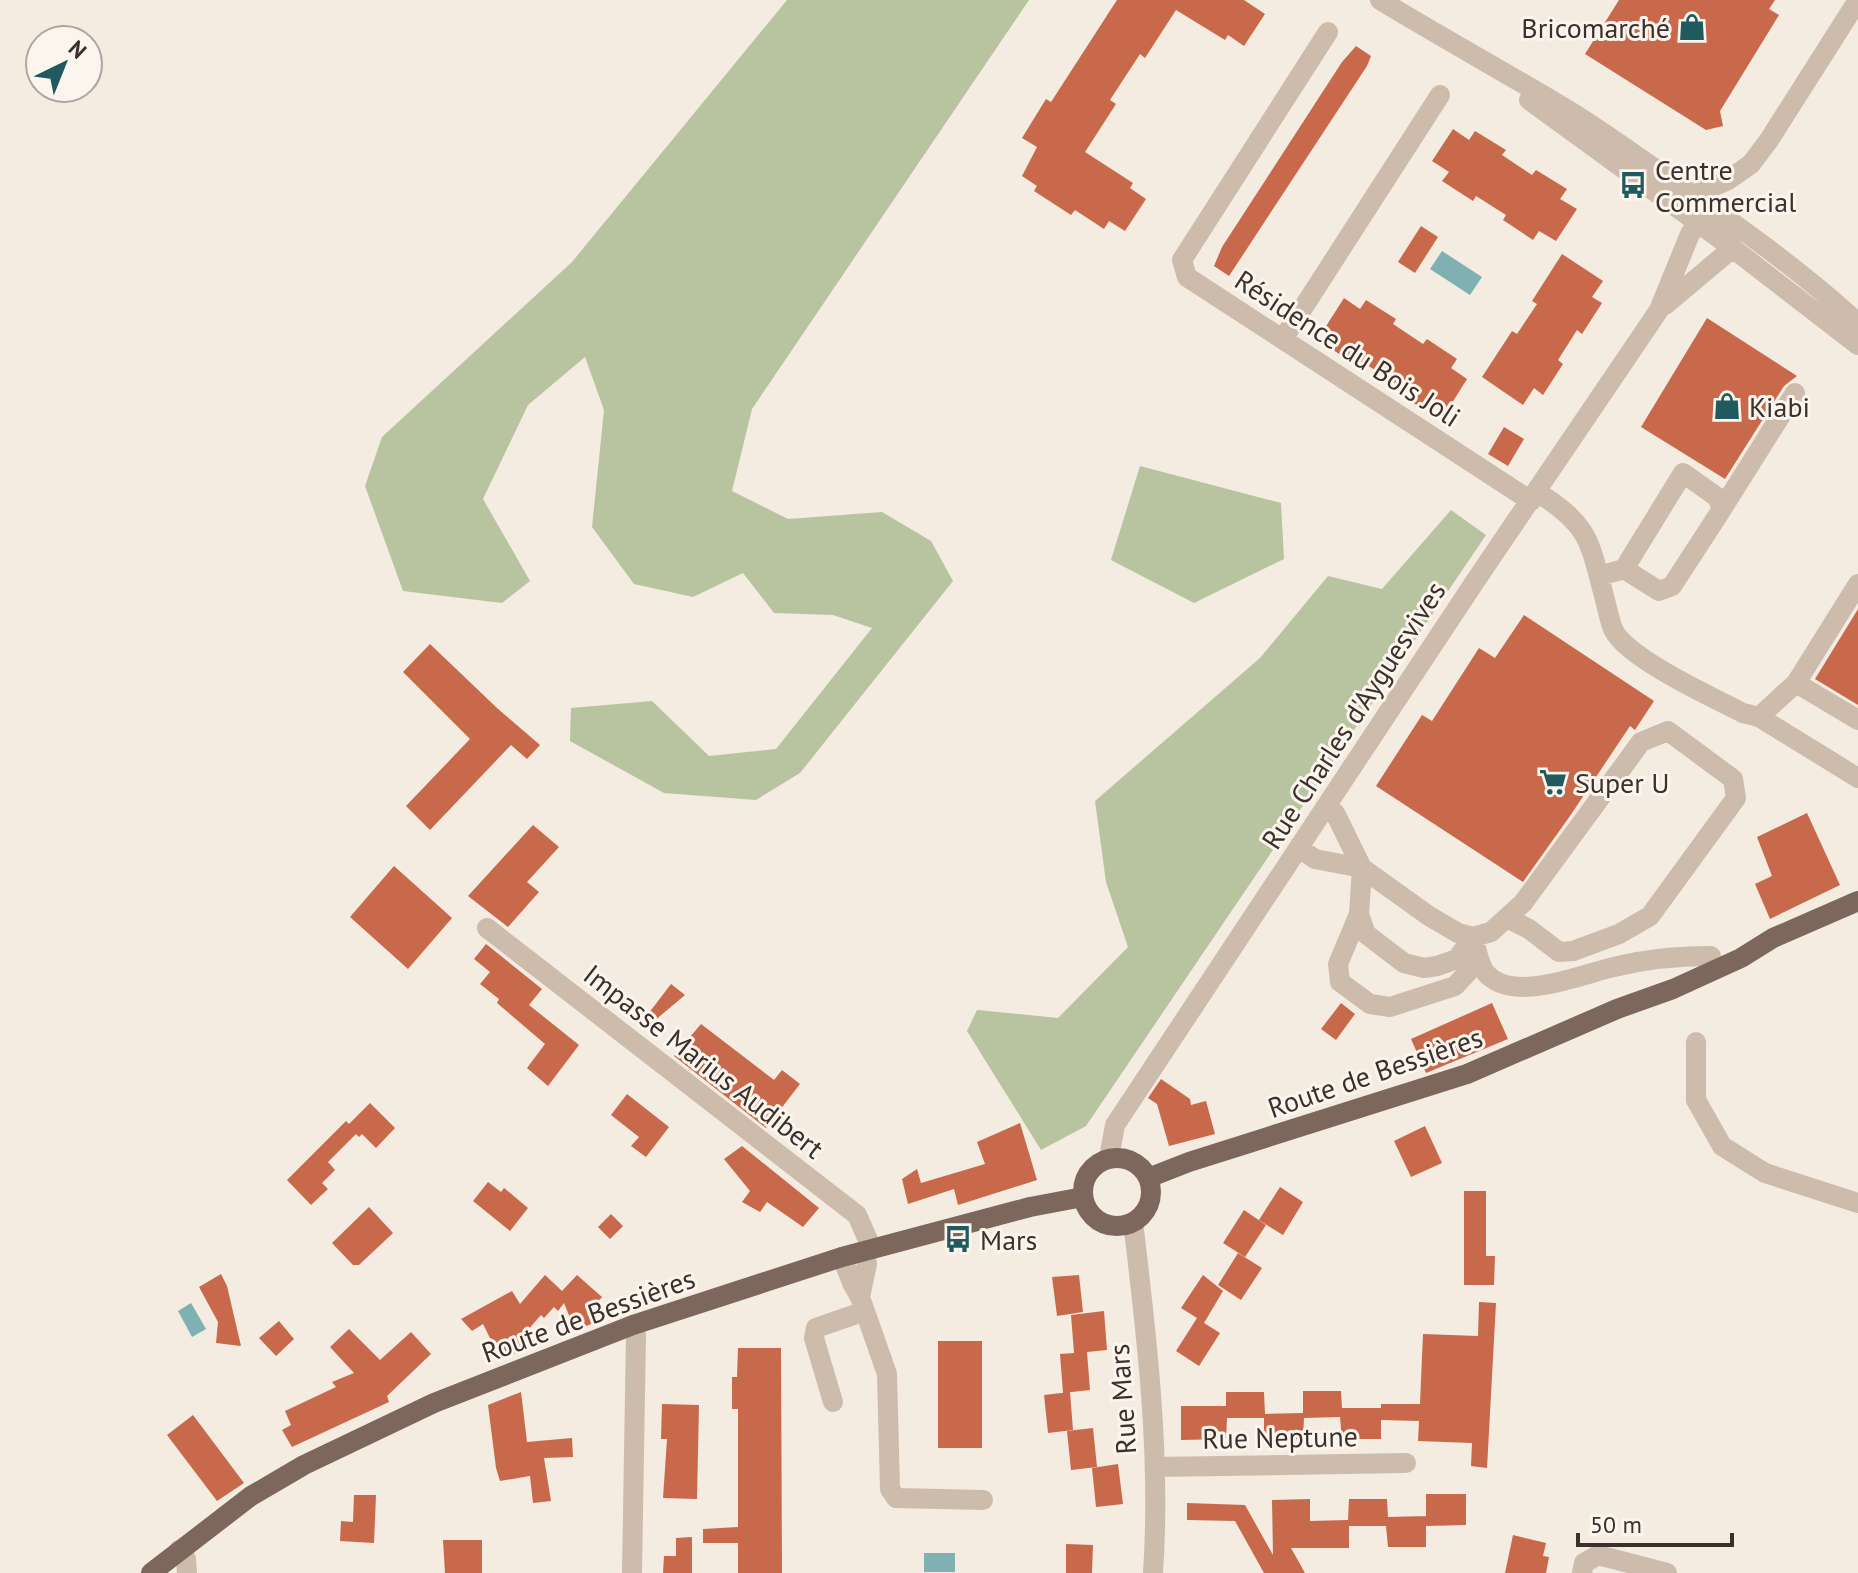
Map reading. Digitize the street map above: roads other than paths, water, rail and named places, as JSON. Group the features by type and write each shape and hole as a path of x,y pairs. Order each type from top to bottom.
{"main road":[{"name":"Route de Bessières","path":"1148,1178 1189,1162 1467,1074 1617,1009 1673,989 1741,958 1773,938 1858,901"},
{"name":"Route de Bessières","path":"1617,1009 1711,956 1735,946 1773,938"},
{"path":"1109,1158 1124,1158 1136,1163 1148,1178 1150,1202 1133,1222 1110,1226 1094,1218 1087,1209 1083,1186 1091,1168 1109,1158"},
{"name":"Route de Bessières","path":"156,1572 179,1550 251,1496 375,1430 434,1403 633,1325 842,1257 1030,1207 1083,1197"}],"street":[{"path":"1380,0 1471,56 1725,234 1858,345"},
{"path":"1691,210 1751,164 1858,0"},
{"name":"Résidence du Bois Joli","path":"1328,32 1182,260 1187,277 1479,465 1534,497 1565,510 1580,526 1593,550 1614,632 1633,652 1743,713 1759,717 1858,778"},
{"path":"1283,339 1440,95"},
{"name":"Rue Charles d'Ayguesvives","path":"1659,310 1690,234 1691,210"},
{"path":"1725,234 1809,281 1858,323"},
{"name":"Rue Charles d'Ayguesvives","path":"1109,1158 1115,1125 1326,807 1659,310 1725,234"},
{"path":"1624,569 1659,591 1672,586 1795,393"},
{"path":"1599,576 1624,569 1683,473 1717,497 1722,509"},
{"path":"1759,717 1796,683 1858,584"},
{"path":"1796,683 1858,720"},
{"path":"1299,848 1315,859 1362,868 1429,916 1458,933 1473,937 1491,932 1523,903 1641,742 1668,731 1733,779 1736,798 1650,916 1640,924 1573,951 1559,952 1529,929 1507,918"},
{"path":"1326,807 1335,813 1362,868 1359,914 1338,964 1340,982 1370,1004 1390,1007 1455,986 1469,971 1473,937"},
{"path":"1359,914 1366,934 1404,963 1424,968 1457,959 1473,937"},
{"name":"Impasse Marius Audibert","path":"487,928 857,1215 868,1250"},
{"path":"1473,937 1485,972 1502,983 1522,987 1546,985 1628,964 1679,956 1711,956"},
{"path":"1696,1042 1696,1100 1722,1146 1765,1173 1858,1203"},
{"name":"Rue Mars","path":"1133,1222 1155,1467 1153,1573"},
{"path":"863,1304 868,1250"},
{"path":"842,1257 863,1304 887,1374 890,1489 896,1498 983,1500"},
{"path":"833,1402 814,1338 816,1328 863,1304"},
{"path":"632,1573 636,1335 633,1325"},
{"name":"Rue Neptune","path":"1155,1467 1406,1463"},
{"path":"179,1550 186,1559 187,1573"},
{"path":"1582,1573 1584,1563 1598,1555 1667,1573"}],"water":[{"path":"1442,251 1482,277 1470,295 1430,269"},
{"path":"191,1303 206,1329 192,1337 178,1311"},
{"path":"924,1553 955,1553 955,1572 924,1572"}],"place":[{"name":"Bricomarché","path":"1692,27"},
{"name":"Centre Commercial","path":"1633,185"},
{"name":"Kiabi","path":"1727,406"},
{"name":"Super U","path":"1553,782"},
{"name":"Mars","path":"958,1239"}]}
